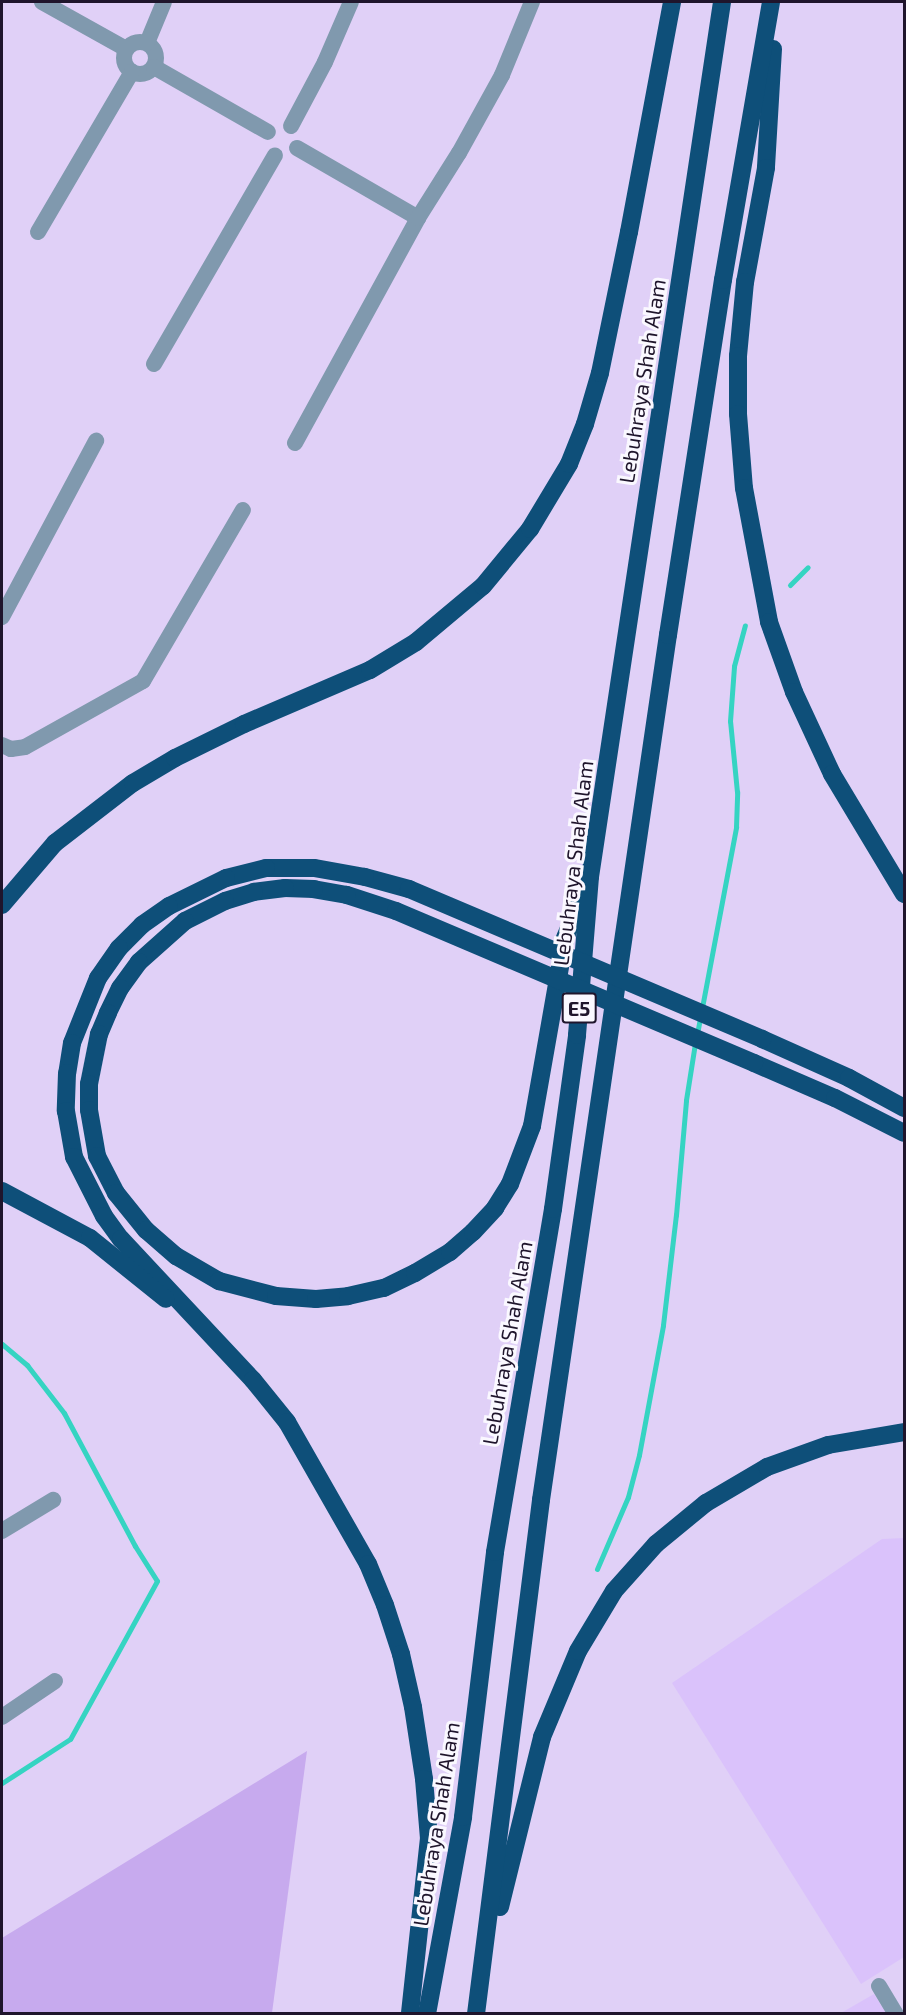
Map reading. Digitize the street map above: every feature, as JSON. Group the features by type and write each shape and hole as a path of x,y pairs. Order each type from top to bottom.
{"highway":[{"path":"2,905 55,843 124,789 175,758 243,724 370,670 416,642 483,586 525,536 569,464 585,424 600,373 672,2"},
{"name":"Lebuhraya Shah Alam","path":"427,2013 463,1817 495,1552 553,1209 577,1035 590,877 722,2"},
{"path":"773,2 766,168 745,282 738,356 738,414 744,488 769,622 794,692 832,774 904,894"},
{"name":"E5","path":"476,2013 541,1500 668,635 723,280 773,2"},
{"path":"410,2013 429,1838 424,1779 413,1707 401,1654 385,1605 368,1564 287,1422 253,1380 196,1322 121,1239 104,1216 74,1157 66,1112 67,1073 72,1043 90,994 119,948 142,925 177,901 226,878 266,868 314,868 365,877 409,889 849,1078 904,1108"},
{"path":"590,877 565,938 532,1126 510,1184 495,1208 450,1252 384,1288 348,1296 316,1299 276,1296 219,1281 176,1256 146,1230 116,1193 97,1156 89,1110 89,1084 99,1034 120,988 148,954 185,921 225,901 254,892 285,888 347,895 396,911 754,1063 835,1098 904,1133"},
{"path":"2,1191 90,1238 196,1322"},
{"path":"483,1968 519,1837 542,1737 578,1651 614,1591 656,1544 706,1503 767,1467 828,1445 904,1432"}],"street":[{"path":"42,2 126,49"},
{"path":"147,43 164,2"},
{"path":"291,126 325,62 351,2"},
{"path":"295,443 418,218 459,153 502,75 532,2"},
{"path":"138,41 147,43 156,56 154,66 146,73 132,72 124,64 126,49 138,41"},
{"path":"154,66 268,132"},
{"path":"38,232 132,72"},
{"path":"281,124 291,126 299,138 297,148 285,157 275,155 266,143 268,132 281,124"},
{"path":"297,148 418,218"},
{"path":"154,364 275,155"},
{"path":"2,617 96,441"},
{"path":"2,745 10,749 25,747 143,681 243,510"},
{"path":"2,1532 53,1500"},
{"path":"2,1718 55,1681"},
{"path":"879,1986 896,2013"}],"shaded area":[{"path":"904,1538 904,1957 861,1984 672,1683 882,1539"},
{"path":"307,1751 272,2013 2,2013 2,1938"},
{"path":"874,1994 886,2013 841,2013"}],"waterway":[{"path":"790,585 808,567"},
{"path":"697,1034 736,827 737,792 730,721 734,666 745,625"},
{"path":"597,1569 628,1497 639,1455 663,1325 686,1100 695,1043"},
{"path":"2,1344 27,1365 64,1413 135,1546 157,1581 70,1739 2,1783"}]}
